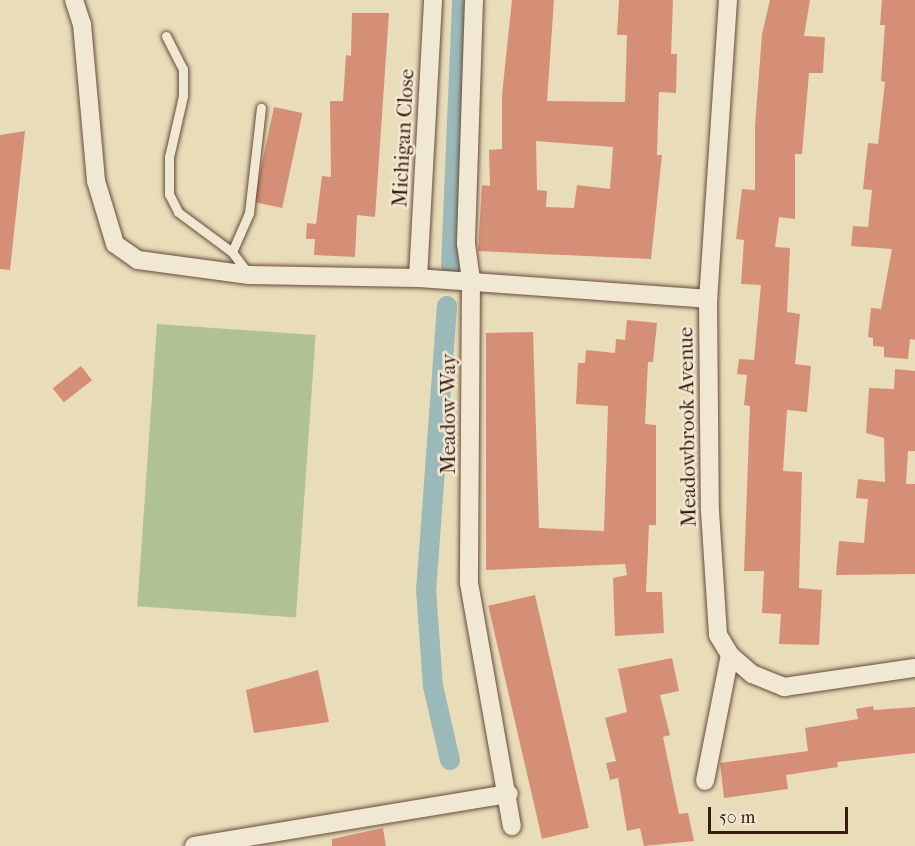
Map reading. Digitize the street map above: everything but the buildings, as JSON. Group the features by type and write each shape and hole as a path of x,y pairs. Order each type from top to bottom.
{"street":[{"path":"74,0 81,24 96,181 115,243 138,260 249,275 418,278 708,299"},
{"name":"Michigan Close","path":"418,278 433,0"},
{"name":"Meadow Way","path":"474,0 465,244 471,281 469,583 513,826"},
{"name":"Meadowbrook Avenue","path":"728,0 708,299 713,607 718,635 730,655 752,674 784,687 915,668"},
{"path":"705,781 730,655"},
{"path":"194,846 509,794"}],"lane":[{"path":"166,36 183,69 183,96 169,157 169,194 178,212 232,252 249,275"},
{"path":"232,252 249,213 261,108"}],"green space":[{"path":"157,324 316,335 296,617 137,606"}],"waterway":[{"path":"451,266 462,0"},
{"path":"447,306 426,589 433,686 450,760"}]}
